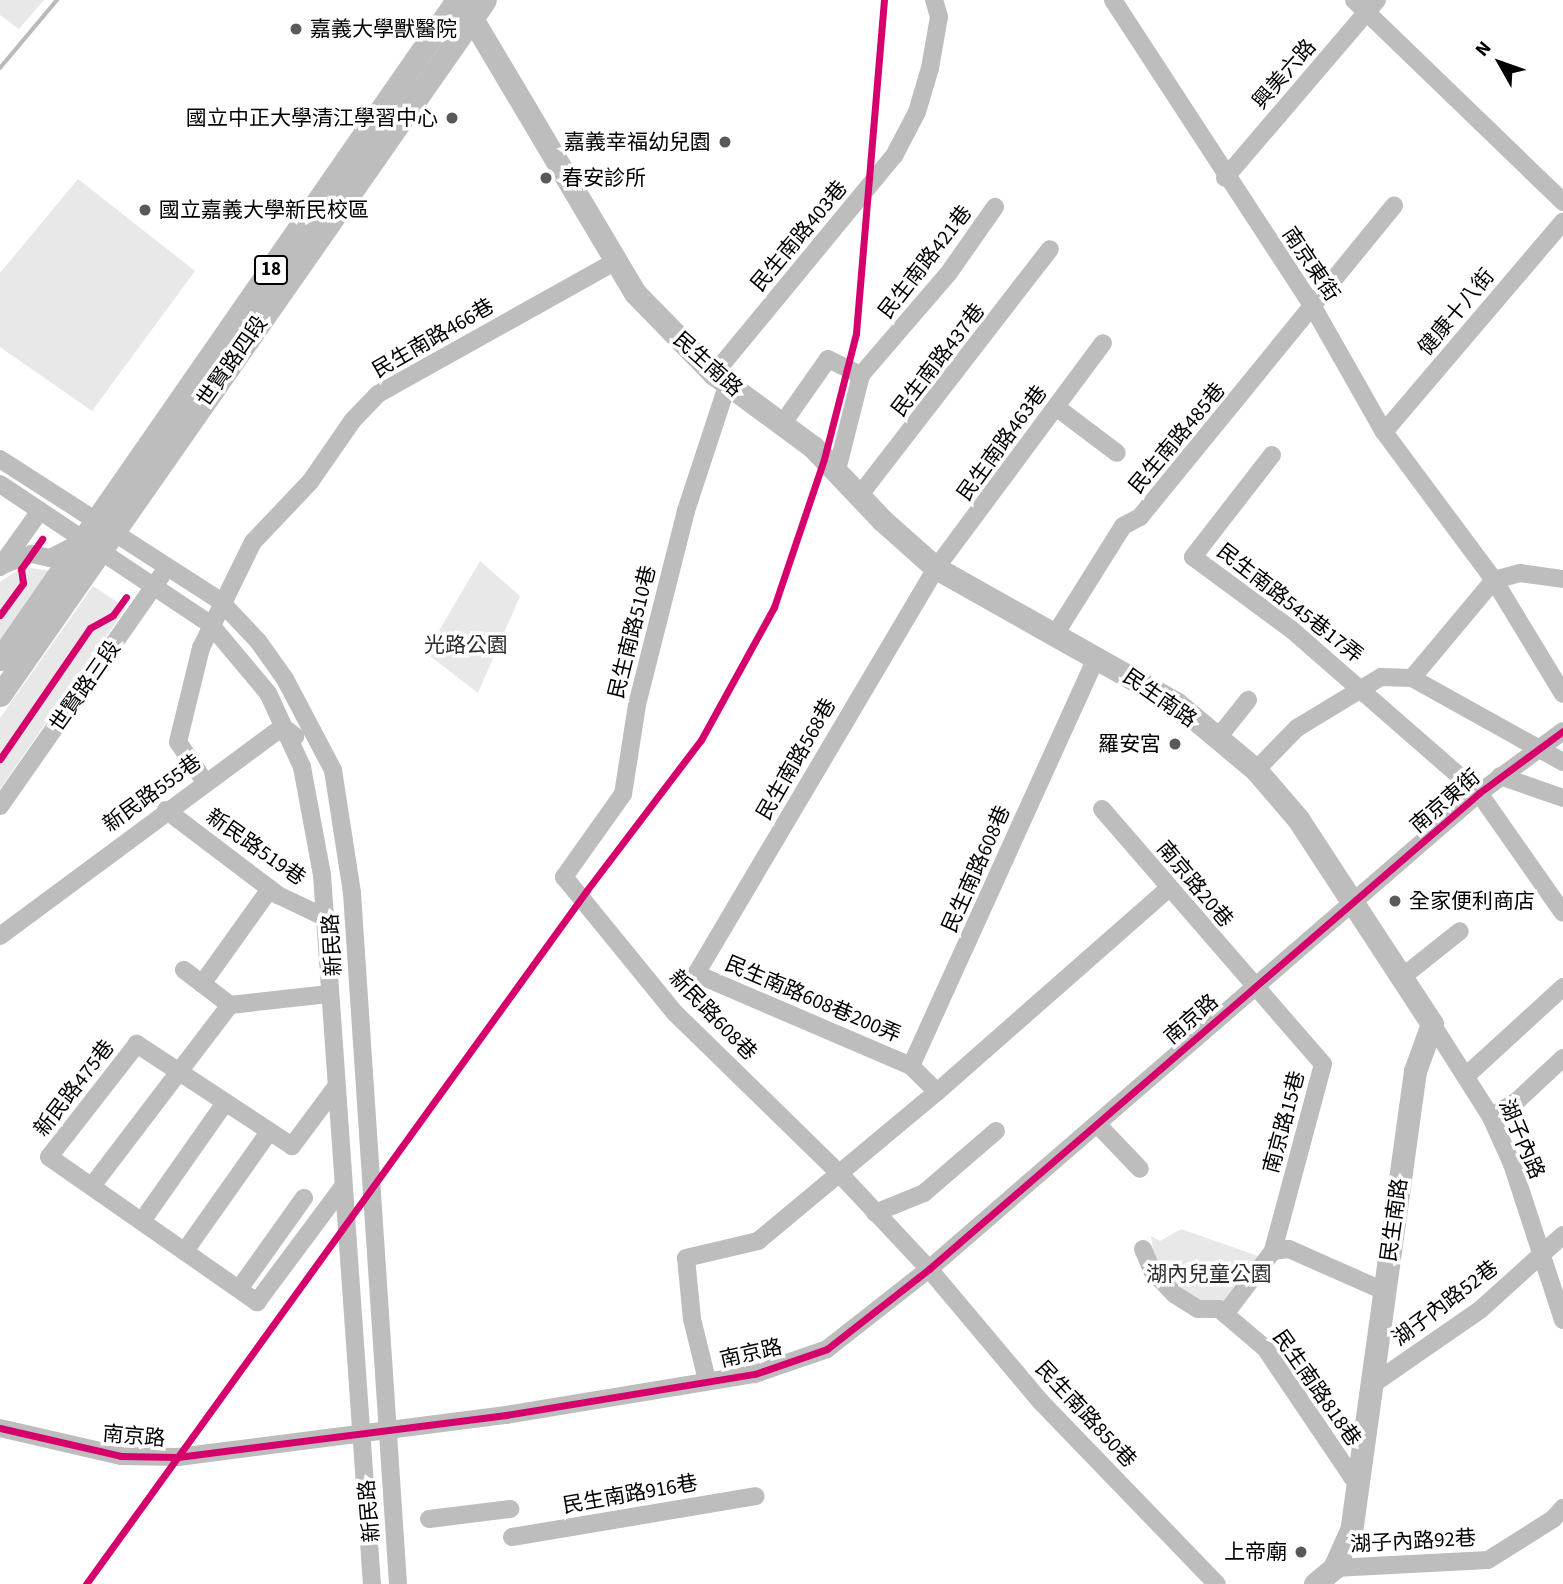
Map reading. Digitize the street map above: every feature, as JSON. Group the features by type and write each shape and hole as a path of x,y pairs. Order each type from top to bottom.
{"main road":[{"name":"民生南路","path":"459,0 480,10 614,262 635,293 720,380 783,423 936,568 1097,656 1176,703 1256,770 1298,819 1432,1024 1415,1071 1351,1530 1334,1568 1315,1584"},
{"name":"世賢路四段","path":"93,545 459,0"},
{"name":"世賢路四段","path":"106,525 480,10"},
{"name":"18","path":"0,659 93,545"},
{"name":"18","path":"0,695 93,545"}],"street":[{"name":"民生南路403巷","path":"720,380 894,156 917,112 930,68 939,17 934,0"},
{"name":"南京東街","path":"1112,0 1225,178 1313,307 1384,432 1494,580 1563,694"},
{"name":"興美六路","path":"1225,178 1366,4"},
{"path":"1366,4 1563,201"},
{"name":"民生南路485巷","path":"1056,633 1123,526 1140,517 1394,206"},
{"name":"民生南路421巷","path":"836,474 861,375 948,274 995,207"},
{"name":"健康十八街","path":"1384,432 1563,222"},
{"name":"民生南路437巷","path":"859,496 1049,249"},
{"name":"民生南路466巷","path":"205,782 178,742 210,624 253,542 310,482 353,420 378,394 614,262"},
{"name":"民生南路463巷","path":"936,568 1103,343"},
{"path":"783,423 828,359 861,375"},
{"name":"民生南路510巷","path":"564,877 623,794 637,705 720,380"},
{"path":"1056,407 1118,453"},
{"name":"民生南路545巷17弄","path":"1272,455 1193,557 1361,687"},
{"name":"新民路","path":"0,459 71,508 106,525 220,601 258,641 285,679 333,770 352,893 385,1432 398,1584"},
{"name":"新民路","path":"0,484 210,624 268,693 288,731 318,836 359,1436 372,1584"},
{"path":"0,567 40,511"},
{"path":"0,567 32,554 50,558 93,545"},
{"name":"世賢路三段","path":"0,806 169,565"},
{"name":"民生南路568巷","path":"696,974 936,568"},
{"path":"1412,678 1494,580 1520,573 1563,579"},
{"name":"民生南路608巷","path":"911,1066 1097,656"},
{"path":"1256,770 1297,728 1381,677 1412,678 1563,762"},
{"path":"1361,687 1479,793 1563,912"},
{"path":"1217,739 1248,699"},
{"path":"288,731 333,770"},
{"name":"新民路555巷","path":"0,936 205,782 276,732 288,731"},
{"name":"南京東街","path":"1354,904 1479,793 1536,747 1563,731"},
{"path":"1500,776 1563,798"},
{"name":"南京路20巷","path":"1102,809 1253,987"},
{"name":"新民路519巷","path":"166,810 270,889 322,916"},
{"name":"新民路608巷","path":"564,877 675,1013 840,1174 875,1213"},
{"path":"707,1380 692,1319 686,1258 758,1241 937,1092 1169,888"},
{"path":"202,984 270,889"},
{"name":"南京路","path":"0,1428 121,1456 178,1457 359,1436 755,1374 827,1349 929,1269 1253,987 1354,904"},
{"path":"1401,978 1460,931"},
{"path":"184,970 230,1006"},
{"name":"民生南路608巷200弄","path":"696,974 911,1066"},
{"name":"南京路15巷","path":"1225,1314 1273,1251 1323,1064 1253,987"},
{"path":"1466,1076 1563,987"},
{"path":"92,1186 230,1006 328,994"},
{"name":"湖子內路","path":"1432,1024 1491,1117 1512,1164 1563,1320"},
{"name":"新民路475巷","path":"336,1087 292,1146 137,1044 49,1157 257,1302 342,1188"},
{"path":"1491,1117 1518,1100 1563,1058"},
{"path":"911,1066 937,1092"},
{"path":"142,1221 225,1103"},
{"path":"1097,1124 1140,1169"},
{"path":"875,1213 924,1193 996,1130"},
{"path":"185,1251 269,1132"},
{"path":"239,1289 304,1198"},
{"name":"民生南路850巷","path":"875,1213 929,1269 1041,1402 1217,1584"},
{"name":"湖子內路52巷","path":"1373,1384 1479,1310 1524,1272 1539,1253 1563,1235"},
{"name":"民生南路818巷","path":"1143,1249 1153,1272 1174,1294 1198,1309 1219,1309 1265,1348 1352,1477 1360,1480"},
{"path":"1273,1251 1289,1250 1384,1290"},
{"name":"民生南路916巷","path":"512,1537 756,1496"},
{"name":"湖子內路92巷","path":"1334,1568 1488,1560 1553,1519 1563,1508"},
{"path":"429,1519 510,1509"}],"green space":[{"path":"0,0 44,0 19,29 0,15"},
{"path":"78,179 195,271 92,411 0,347 0,273"},
{"name":"光路公園","path":"480,561 520,596 478,693 426,653"},
{"path":"22,567 53,571 0,646 0,582"},
{"path":"93,586 126,608 0,789 0,718"},
{"name":"湖內兒童公園","path":"1181,1229 1261,1257 1225,1306 1199,1306 1156,1270 1151,1236 1160,1241"}],"waterway":[{"path":"0,68 57,0"}],"cycle path":[{"path":"86,1584 587,890 701,740 774,607 824,459 856,333 884,0"},
{"path":"0,615 23,583 21,569 42,539"},
{"path":"0,759 90,628 113,615 126,597"},
{"path":"0,1428 121,1456 178,1457 506,1415 755,1374 827,1349 929,1269 1479,793 1563,731"}],"place":[{"name":"嘉義大學獸醫院","path":"296,29"},
{"name":"國立中正大學清江學習中心","path":"452,118"},
{"name":"嘉義幸福幼兒園","path":"725,142"},
{"name":"春安診所","path":"546,178"},
{"name":"國立嘉義大學新民校區","path":"145,210"},
{"name":"羅安宮","path":"1175,744"},
{"name":"全家便利商店","path":"1395,901"},
{"name":"上帝廟","path":"1301,1552"}]}
